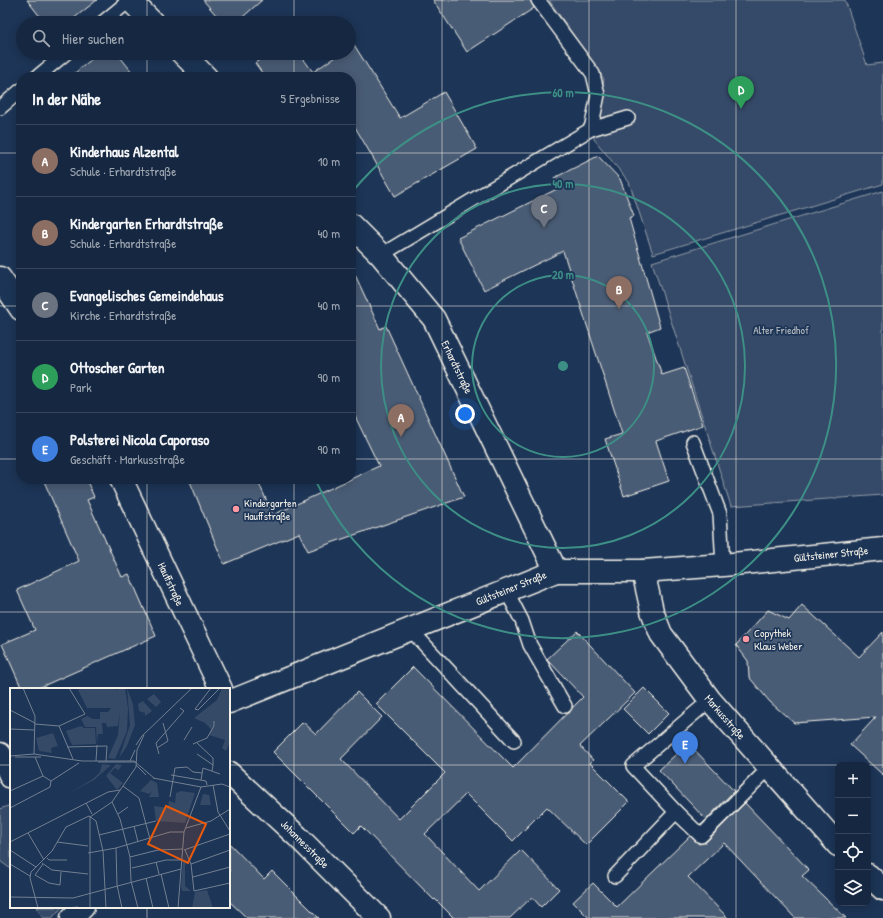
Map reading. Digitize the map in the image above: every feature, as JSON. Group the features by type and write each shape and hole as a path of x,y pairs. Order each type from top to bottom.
{"street":[{"path":"130,0 146,16"},
{"path":"189,60 201,72"},
{"name":"Erhardtstraße","path":"356,230 380,255 434,319 556,570"},
{"path":"0,278 16,302"},
{"name":"Hauffstraße","path":"123,484 221,688"},
{"name":"Gültsteiner Straße","path":"230,702 556,570 643,571 723,565 883,549"},
{"name":"Markusstraße","path":"643,571 652,611 661,634 710,700 835,842"},
{"path":"0,754 10,775"},
{"name":"Johannesstraße","path":"230,774 297,836 379,918"},
{"path":"0,785 10,781"},
{"path":"871,878 883,889"},
{"path":"72,918 82,908"}],"lane":[{"path":"111,16 130,0"},
{"path":"538,0 593,74 598,95 591,128"},
{"path":"43,72 58,60"},
{"path":"0,108 16,94"},
{"path":"380,255 591,128 628,118"},
{"path":"693,442 720,514 723,565"},
{"path":"506,590 522,621 530,645 565,706"},
{"path":"410,630 514,741"},
{"path":"710,700 633,766 676,812 702,836 770,767"},
{"path":"615,876 676,812"}],"green space":[{"path":"549,0 845,0 867,65 883,63 883,184 653,254 629,182 594,139 604,79"},
{"name":"Alter Friedhof","path":"883,191 883,495 731,506 652,262"},
{"path":"10,805 10,868 0,861 0,809"},
{"path":"38,908 61,908 52,918 43,918"}],"building":[{"path":"27,0 97,0 77,16 40,16"},
{"path":"203,0 262,0 244,16 217,16"},
{"path":"433,0 530,0 534,8 467,52"},
{"path":"356,48 400,118 444,92 477,149 395,196 356,129 356,72 313,72 331,60 356,60"},
{"path":"91,60 123,60 132,72 76,72"},
{"path":"259,60 304,60 313,72 261,72 255,63"},
{"path":"598,156 620,179 634,216 629,218 660,327 647,332 662,375 684,368 703,425 656,441 669,481 624,496 605,439 622,434 563,251 484,290 458,238 559,188 554,178"},
{"path":"356,277 380,329 386,326 464,497 308,551 299,533 224,564 191,484 259,484 273,515 340,484 356,484 356,477 379,466 356,418"},
{"path":"45,484 88,484 94,497 87,500 122,577 129,574 156,636 38,688 22,688 2,644 35,630 17,590 79,561"},
{"path":"802,605 859,657 883,632 883,775 871,764 871,762 869,762 850,745 876,717 794,723 770,702 749,677 748,661 736,645 768,610 789,620"},
{"path":"577,631 635,693 580,746 593,760 590,763 629,802 586,845 547,807 513,841 466,794 425,834 479,891 521,850 559,889 541,907 532,897 510,918 451,918 453,917 435,899 434,900 361,826 354,833 273,752 303,722 316,734 357,692 382,717 341,759 399,819 445,773 376,704 413,667 513,768 583,697 547,659"},
{"path":"644,688 669,713 648,734 623,709"},
{"path":"688,743 734,791 706,820 659,770"},
{"path":"745,803 809,870 802,876 846,918 795,918 724,843 688,877 728,918 589,918 573,902 593,883 617,907 690,836 699,844 706,842"},
{"path":"230,844 264,879 272,871 319,918 247,918 230,902"}],"place":[{"name":"Ottoscher Garten","path":"741,109"},
{"name":"Evangelisches Gemeindehaus","path":"544,228"},
{"name":"Kindergarten Erhardtstraße","path":"619,309"},
{"name":"Kinderhaus Alzental","path":"401,437"},
{"name":"Kindergarten Hauffstraße","path":"236,509"},
{"name":"Copythek Klaus Weber","path":"746,639"},
{"name":"Polsterei Nicola Caporaso","path":"685,764"}]}
